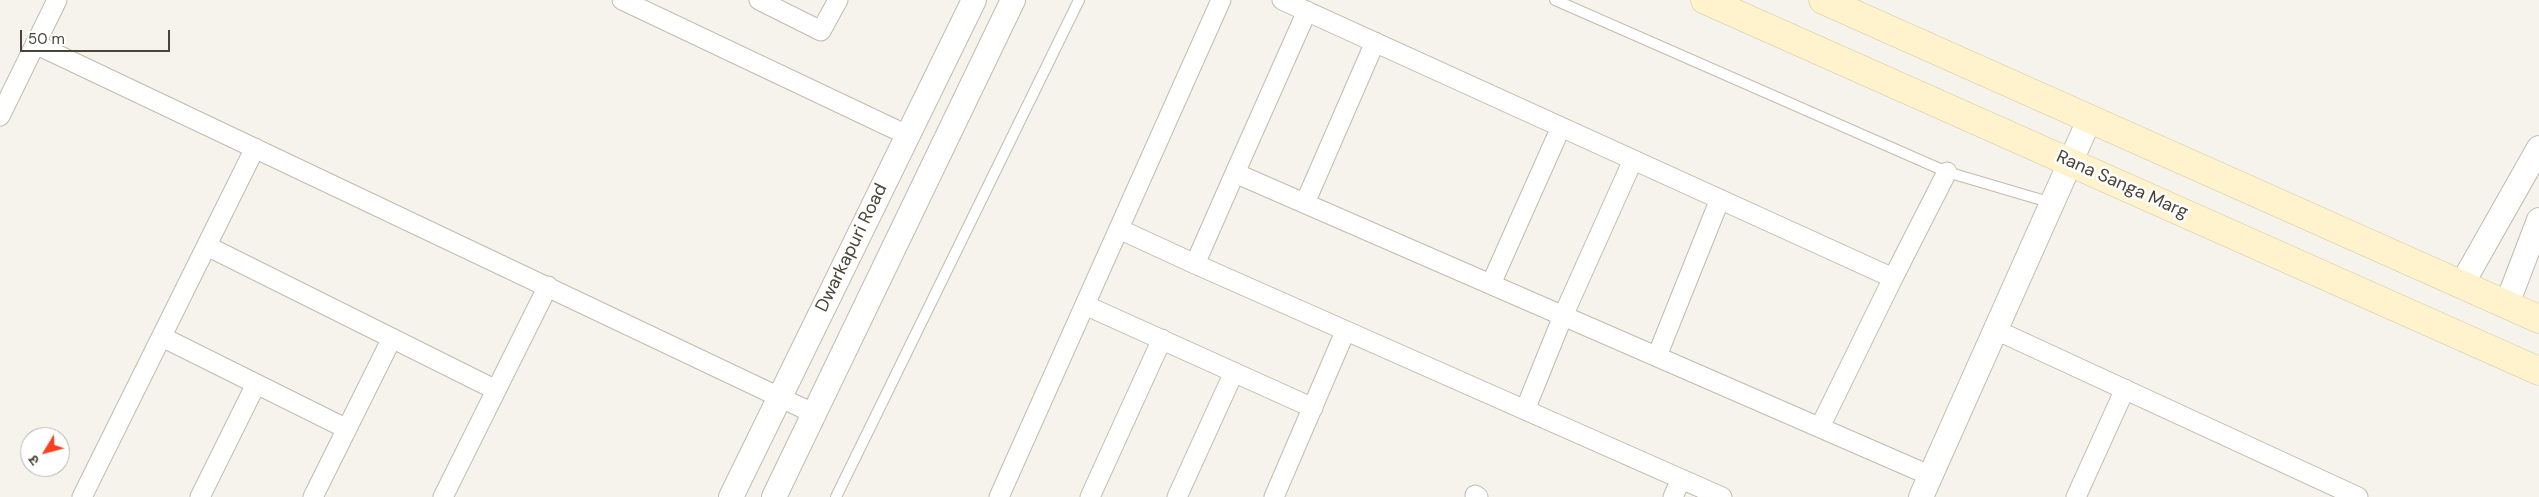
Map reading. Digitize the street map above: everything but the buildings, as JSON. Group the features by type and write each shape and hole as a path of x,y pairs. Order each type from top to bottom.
{"main road":[{"name":"Rana Sanga Marg","path":"1705,0 2539,371"},
{"path":"1823,0 2539,318"}],"street":[{"path":"0,116 56,0"},
{"path":"622,0 907,134"},
{"path":"759,0 821,31 838,0"},
{"name":"Dwarkapuri Road","path":"731,497 974,0"},
{"path":"774,497 1013,0"},
{"path":"1000,497 1221,0"},
{"path":"1282,0 1893,278"},
{"path":"1195,264 1307,11"},
{"path":"1305,203 1375,42"},
{"path":"35,44 815,414"},
{"path":"1235,173 1820,427 1926,487 2090,118"},
{"path":"1491,284 1561,127"},
{"path":"82,497 255,148"},
{"path":"2462,284 2539,148"},
{"path":"1525,410 1563,316 1633,160"},
{"path":"1820,427 1947,172"},
{"path":"1657,356 1720,199"},
{"path":"2507,304 2539,220"},
{"path":"1119,229 1345,332 1722,497"},
{"path":"207,246 496,390"},
{"path":"443,497 548,286"},
{"path":"1085,305 1313,408"},
{"path":"1996,330 2358,497"},
{"path":"1274,497 1345,332"},
{"path":"162,337 347,429"},
{"path":"313,497 392,338"},
{"path":"1090,497 1162,339"},
{"path":"1177,497 1234,372"},
{"path":"200,497 256,384"},
{"path":"2076,497 2125,389"},
{"path":"1673,497 1681,479"}],"lane":[{"path":"836,497 1079,0"},
{"path":"1556,0 1947,172 2052,203"}]}
